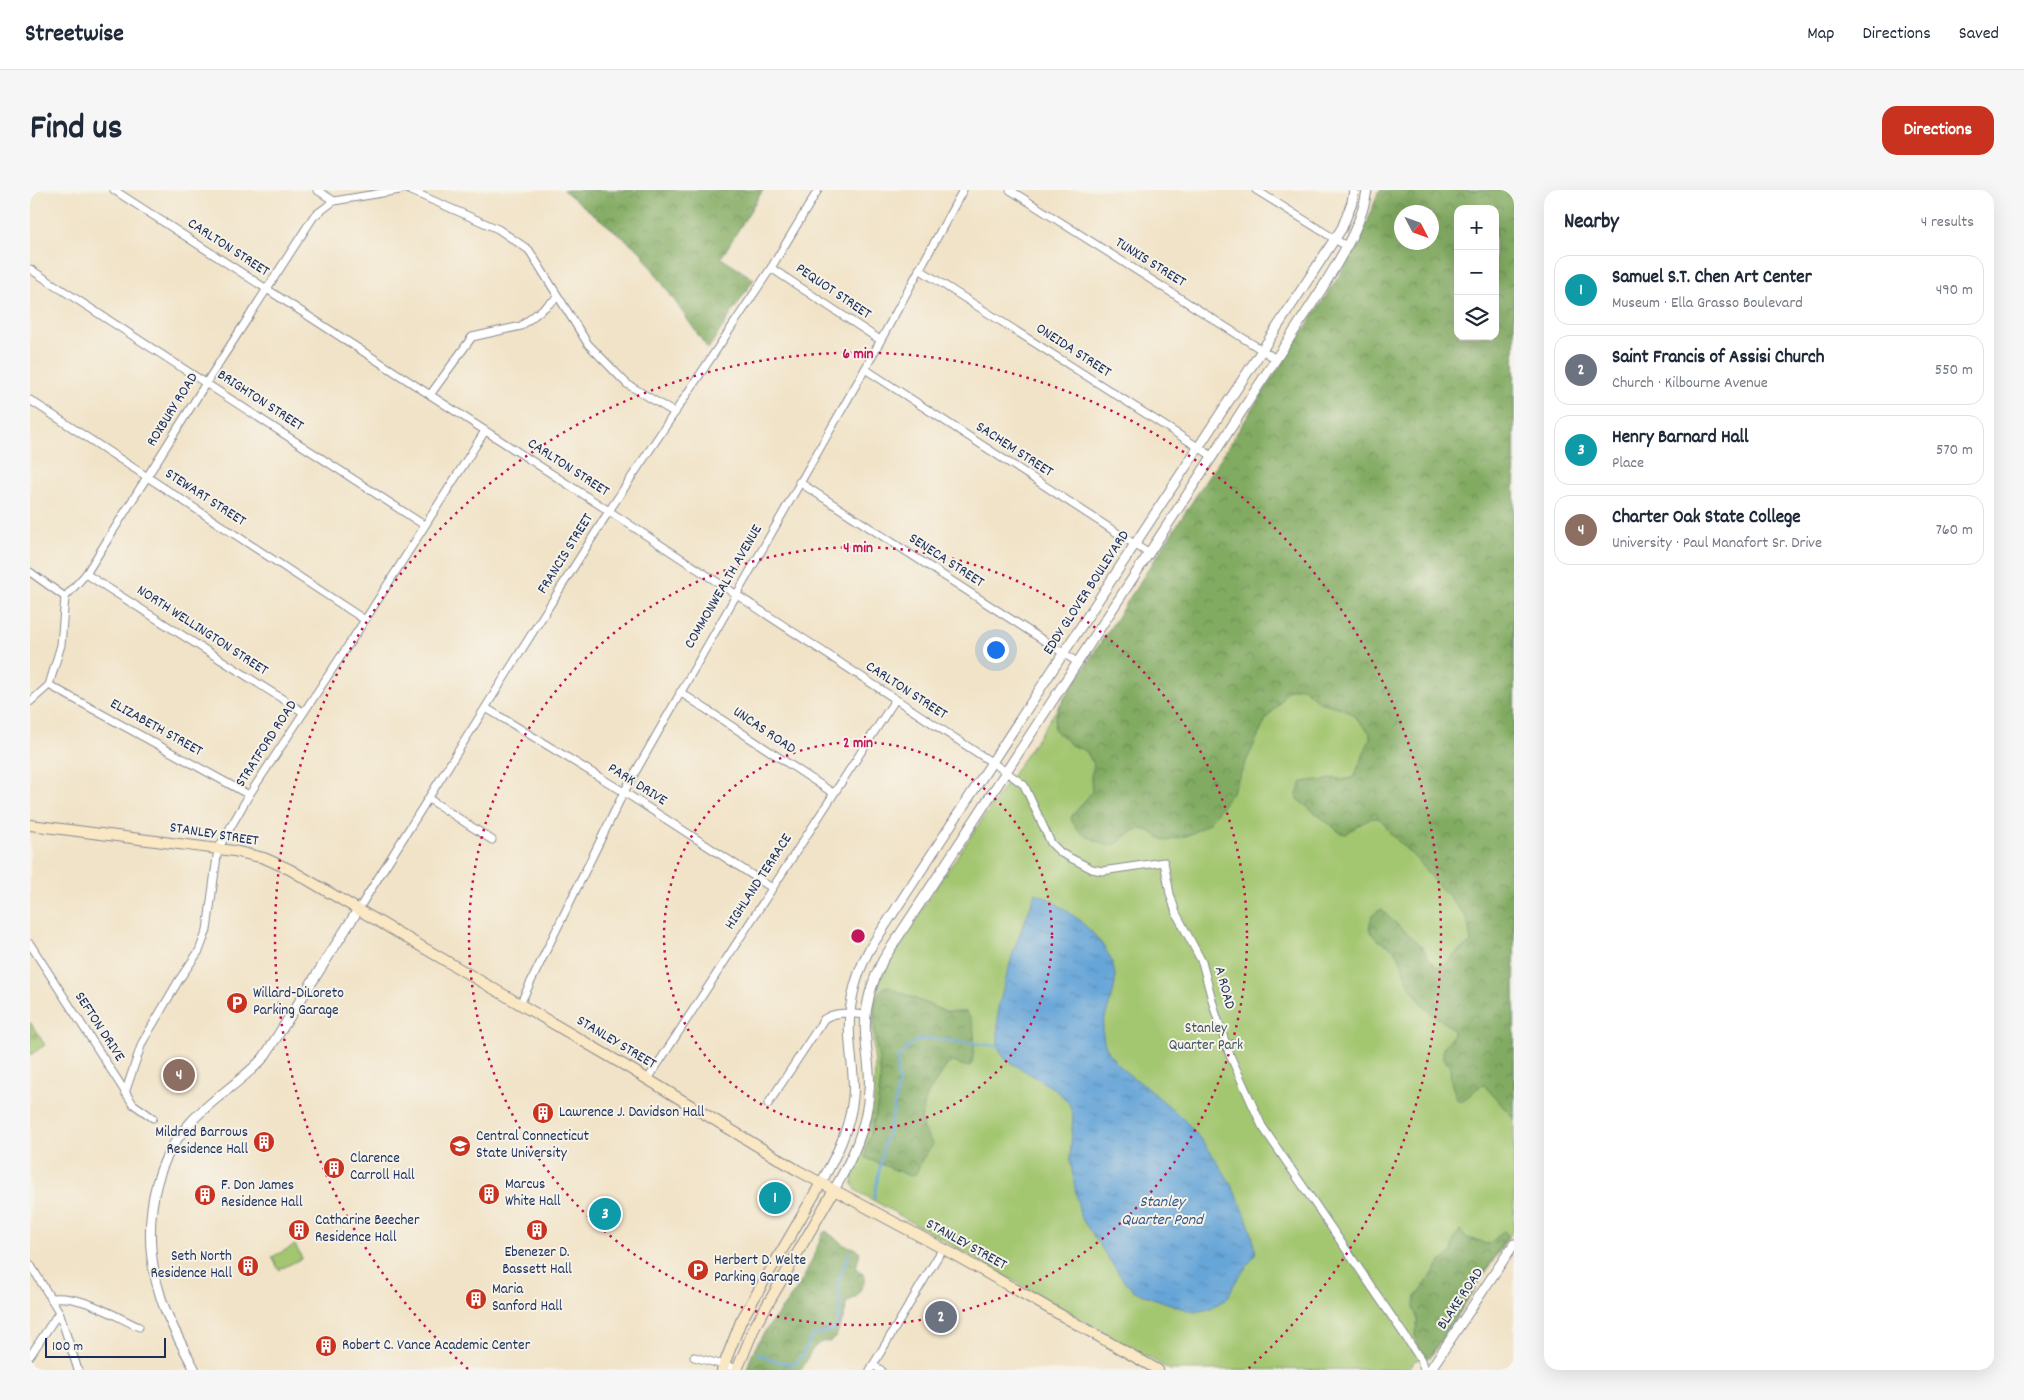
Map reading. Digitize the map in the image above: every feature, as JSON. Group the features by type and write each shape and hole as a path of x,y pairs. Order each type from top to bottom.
{"main road":[{"name":"STANLEY STREET","path":"30,825 252,855 282,866 311,880 358,910 648,1079 764,1151 943,1248 1158,1370"},
{"path":"723,1368 741,1321 821,1183"},
{"path":"737,1369 755,1326 834,1190"}],"street":[{"name":"CARLTON STREET","path":"114,190 1005,771"},
{"path":"317,190 334,201"},
{"name":"ROXBURY ROAD","path":"65,597 86,574 314,216 334,201 400,190"},
{"path":"409,190 498,229 529,250 588,344 627,384 675,413"},
{"name":"FRANCIS STREET","path":"358,910 609,511 771,268 818,190"},
{"name":"COMMONWEALTH AVENUE","path":"520,1004 624,792 865,369 963,190"},
{"name":"TUNXIS STREET","path":"1010,190 1276,359"},
{"path":"1256,190 1346,246"},
{"name":"EDDY GLOVER BOULEVARD","path":"821,1183 841,1145 851,1109 853,1081 849,1038 850,1014 856,984 866,957 911,885 1335,239 1346,221 1354,190"},
{"name":"EDDY GLOVER BOULEVARD","path":"834,1190 855,1150 866,1117 870,1086 866,1016 871,990 880,966 1005,771 1323,287 1357,226 1365,204 1367,190"},
{"name":"PEQUOT STREET","path":"771,268 880,340"},
{"name":"BRIGHTON STREET","path":"30,269 424,525"},
{"name":"ONEIDA STREET","path":"919,269 1212,456"},
{"path":"430,395 472,337 521,326 558,297"},
{"name":"SACHEM STREET","path":"865,369 1148,554"},
{"name":"STEWART STREET","path":"30,400 364,620"},
{"name":"STRATFORD ROAD","path":"125,1093 142,1043 179,980 199,951 207,930 218,849 249,795 364,620 484,431"},
{"name":"SENECA STREET","path":"799,482 1077,662"},
{"path":"30,572 65,597 61,645 49,685 30,702"},
{"name":"NORTH WELLINGTON STREET","path":"86,574 303,712"},
{"name":"ELIZABETH STREET","path":"49,685 249,795"},
{"name":"UNCAS ROAD","path":"680,692 833,793"},
{"name":"HIGHLAND TERRACE","path":"648,1079 895,700"},
{"name":"PARK DRIVE","path":"486,708 624,792 772,888"},
{"name":"A ROAD","path":"1005,771 1024,786 1051,843 1068,858 1102,871 1164,862 1176,913 1202,962 1229,1053 1262,1126 1421,1360 1424,1370"},
{"path":"429,799 492,840"},
{"path":"911,885 925,894"},
{"path":"195,1370 167,1313 154,1272 151,1238 152,1212 154,1192 160,1172 171,1148 188,1124 252,1070 264,1057 358,910"},
{"name":"SEFTON DRIVE","path":"30,944 125,1093 133,1104 153,1118"},
{"path":"768,1104 824,1019 830,1014 866,1016"},
{"path":"881,1370 872,1368 943,1248"},
{"name":"BLAKE ROAD","path":"1430,1370 1513,1249"},
{"path":"30,1264 59,1312 78,1370"},
{"path":"51,1298 65,1297 86,1303 139,1327"},
{"path":"30,1356 59,1312"},
{"path":"694,1357 723,1368 737,1369"}],"green space":[{"path":"563,190 763,190 721,258 754,279 708,349 640,251"},
{"path":"1381,190 1514,190 1514,1119 1484,1085 1477,1088 1463,1100 1459,1101 1457,1099 1451,1083 1450,1069 1443,1054 1443,1048 1453,1034 1452,1029 1424,1006 1409,984 1400,958 1389,946 1374,937 1370,929 1370,920 1375,913 1382,910 1420,945 1437,967 1446,964 1457,952 1471,943 1469,927 1465,916 1422,865 1378,818 1372,818 1346,834 1341,833 1297,799 1302,782 1323,781 1333,778 1343,780 1354,777 1370,739 1370,733 1351,713 1319,702 1302,687 1291,689 1286,692 1266,719 1232,792 1208,824 1189,835 1167,841 1147,830 1136,830 1115,845 1109,846 1083,835 1072,822 1071,817 1092,792 1091,776 1094,765 1086,751 1071,745 1054,729 1055,718 1060,705 1359,245 1378,193"},
{"name":"Stanley Quarter Park","path":"1409,190 1514,190 1514,1229 1431,1356 1426,1359 1415,1360 1409,1369 1170,1370 857,1191 853,1185 852,1171 869,1128 874,1100 875,1066 871,1019 875,993 889,959 1394,212 1394,250 1439,250 1439,205 1399,205"},
{"path":"886,986 946,1012 966,1012 970,1017 974,1030 972,1064 968,1067 953,1062 948,1064 928,1093 921,1118 923,1129 933,1145 922,1159 916,1174 910,1176 866,1158 866,1148 880,1086 874,1013 879,992"},
{"path":"30,1022 45,1045 30,1055"},
{"path":"1460,1230 1467,1238 1481,1241 1485,1244 1488,1244 1504,1231 1508,1235 1430,1357 1427,1358 1416,1342 1415,1334 1418,1321 1414,1308 1416,1297 1441,1262 1452,1253 1454,1239"},
{"path":"826,1231 844,1245 855,1248 860,1252 856,1268 864,1275 865,1281 857,1296 846,1303 844,1317 836,1337 829,1342 823,1342 815,1347 801,1370 747,1370 756,1346 801,1282 823,1233"},
{"path":"295,1245 302,1258 279,1270 272,1257"}],"water":[{"name":"Stanley Quarter Pond","path":"1036,893 1062,907 1100,941 1109,955 1114,969 1115,983 1103,1024 1104,1041 1107,1049 1123,1070 1176,1112 1199,1137 1221,1167 1247,1218 1256,1253 1237,1280 1228,1298 1209,1309 1194,1312 1141,1294 1133,1290 1121,1277 1080,1216 1070,1159 1073,1115 1068,1101 1053,1088 1005,1059 998,1046 998,1008 1014,949"}],"waterway":[{"path":"874,1199 884,1143 892,1117 899,1082 897,1071 898,1058 912,1043 926,1038 998,1046"},
{"path":"758,1354 776,1361 793,1364 801,1358 812,1336 833,1330 838,1323 840,1307 838,1282 849,1253"}],"place":[{"name":"Willard-DiLoreto Parking Garage","path":"237,1003"},
{"name":"Charter Oak State College","path":"179,1075"},
{"name":"Lawrence J. Davidson Hall","path":"543,1113"},
{"name":"Mildred Barrows Residence Hall","path":"264,1142"},
{"name":"Central Connecticut State University","path":"460,1146"},
{"name":"Clarence Carroll Hall","path":"334,1168"},
{"name":"Marcus White Hall","path":"489,1194"},
{"name":"F. Don James Residence Hall","path":"205,1195"},
{"name":"Samuel S.T. Chen Art Center","path":"775,1198"},
{"name":"Henry Barnard Hall","path":"605,1214"},
{"name":"Catharine Beecher Residence Hall","path":"299,1230"},
{"name":"Ebenezer D. Bassett Hall","path":"537,1230"},
{"name":"Seth North Residence Hall","path":"248,1266"},
{"name":"Herbert D. Welte Parking Garage","path":"698,1270"},
{"name":"Maria Sanford Hall","path":"476,1299"},
{"name":"Saint Francis of Assisi Church","path":"941,1317"},
{"name":"Robert C. Vance Academic Center","path":"326,1346"}]}
